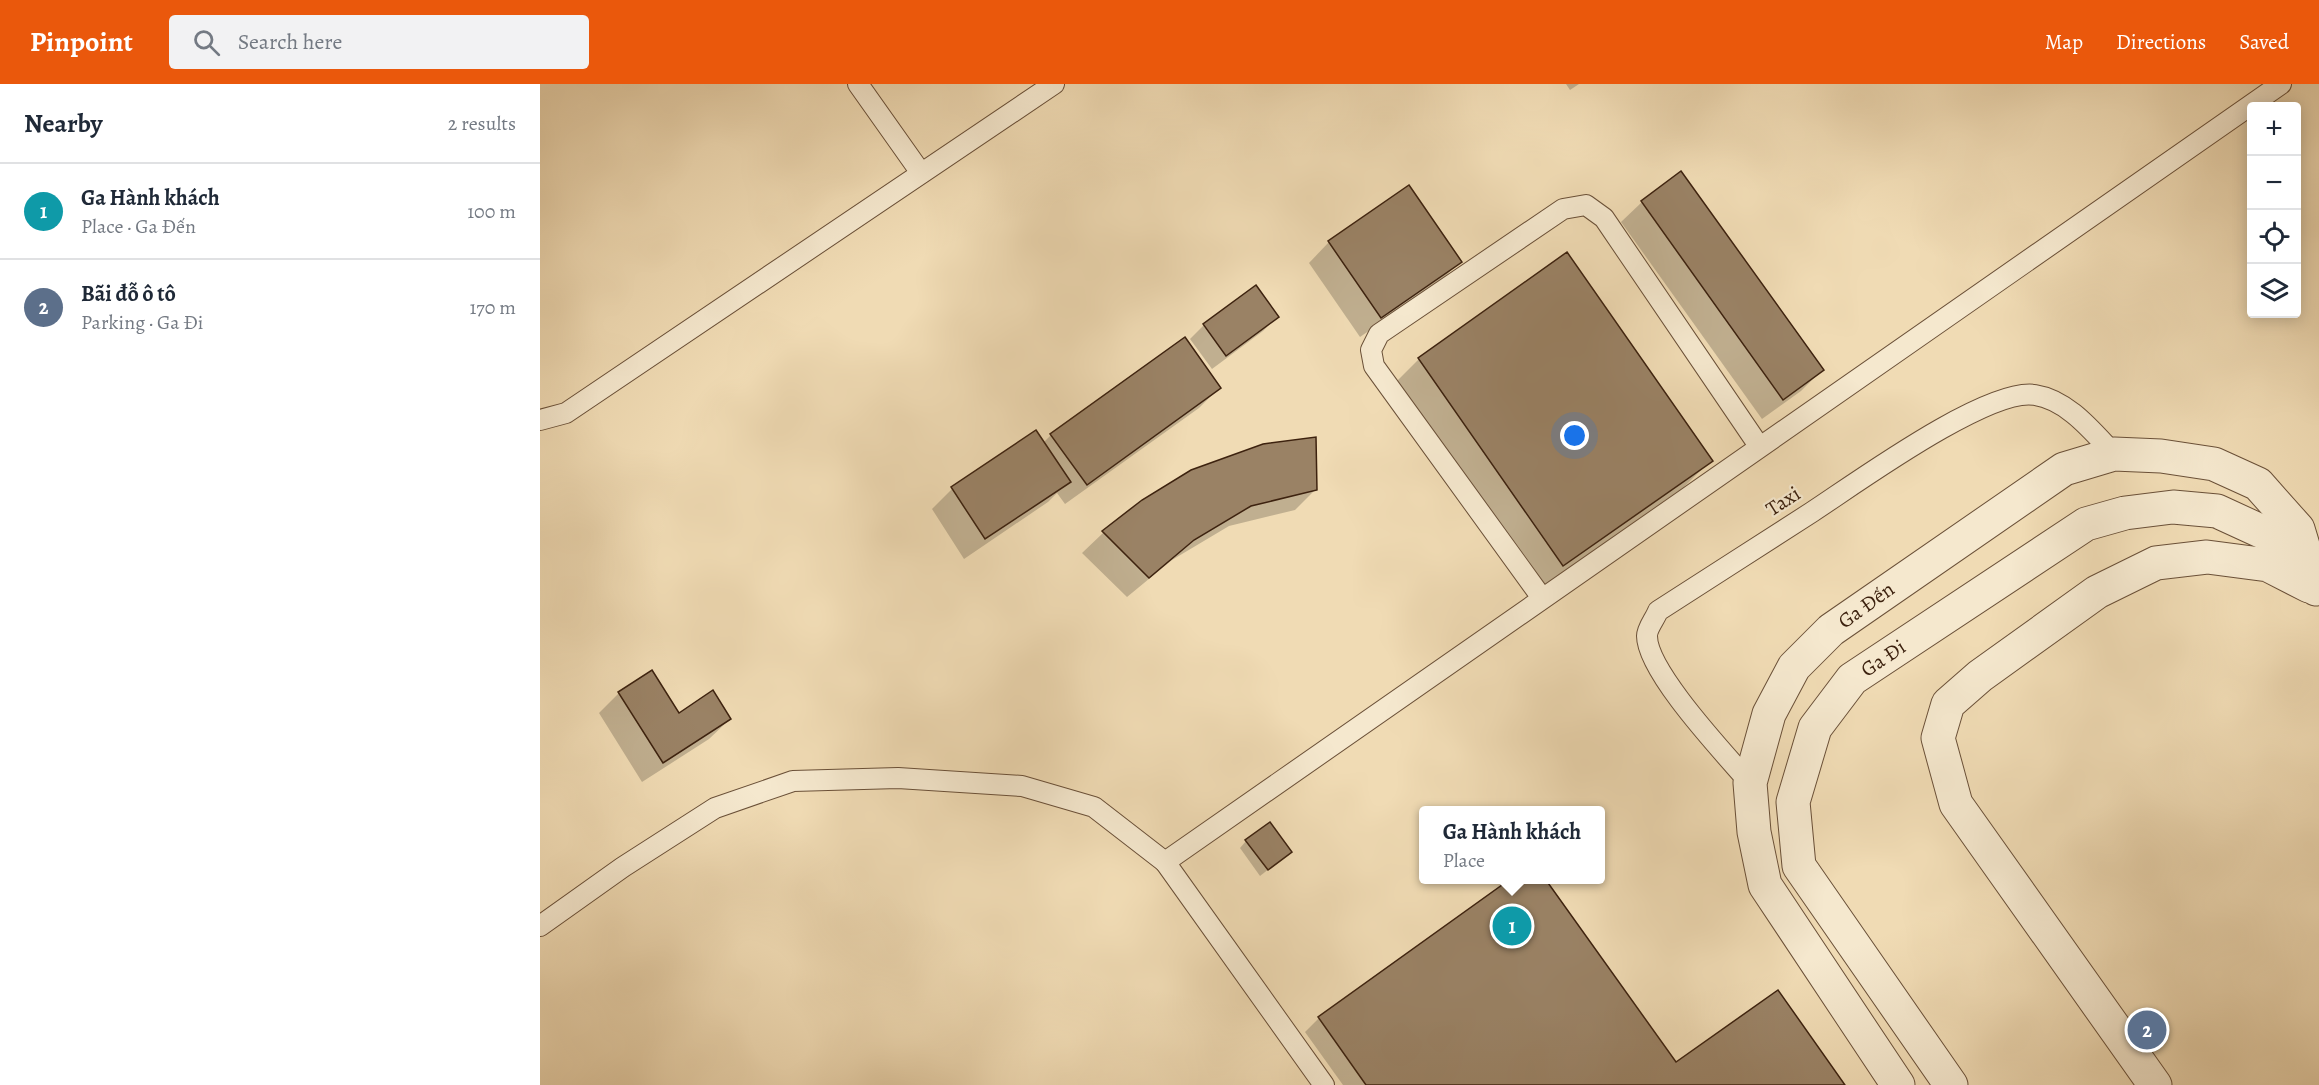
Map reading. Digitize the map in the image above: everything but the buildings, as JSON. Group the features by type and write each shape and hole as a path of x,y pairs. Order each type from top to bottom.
{"street":[{"name":"Ga Đến","path":"1898,1085 1765,885 1754,832 1750,783 1769,714 1794,667 1831,630 2064,469 2114,454 2162,456 2214,464 2258,484 2298,529 2317,591"},
{"name":"Ga Đi","path":"1951,1085 1799,866 1793,802 1815,728 1852,679 2086,524 2125,513 2173,507 2217,511 2278,539 2317,591"},
{"path":"2155,1085 1956,804 1938,738 1948,704 1980,676 2097,592 2156,563 2207,556 2268,566 2317,591"}],"lane":[{"path":"858,84 921,173"},
{"path":"540,420 566,413 1054,84"},
{"path":"1165,862 2281,84"},
{"path":"1542,598 1374,366 1371,350 1379,334 1563,209 1586,205 1604,218 1760,446"},
{"name":"Taxi","path":"1750,783 1692,716 1659,668 1648,646 1647,634 1659,611 1927,436 2005,398 2019,394 2035,395 2058,403 2085,424 2114,454"},
{"path":"540,926 622,867 715,808 793,781 898,778 1022,786 1094,807 1165,862 1324,1085"}],"place":[{"name":"Ga Hành khách","path":"1512,926"},
{"name":"Bãi đỗ ô tô","path":"2147,1030"}]}
